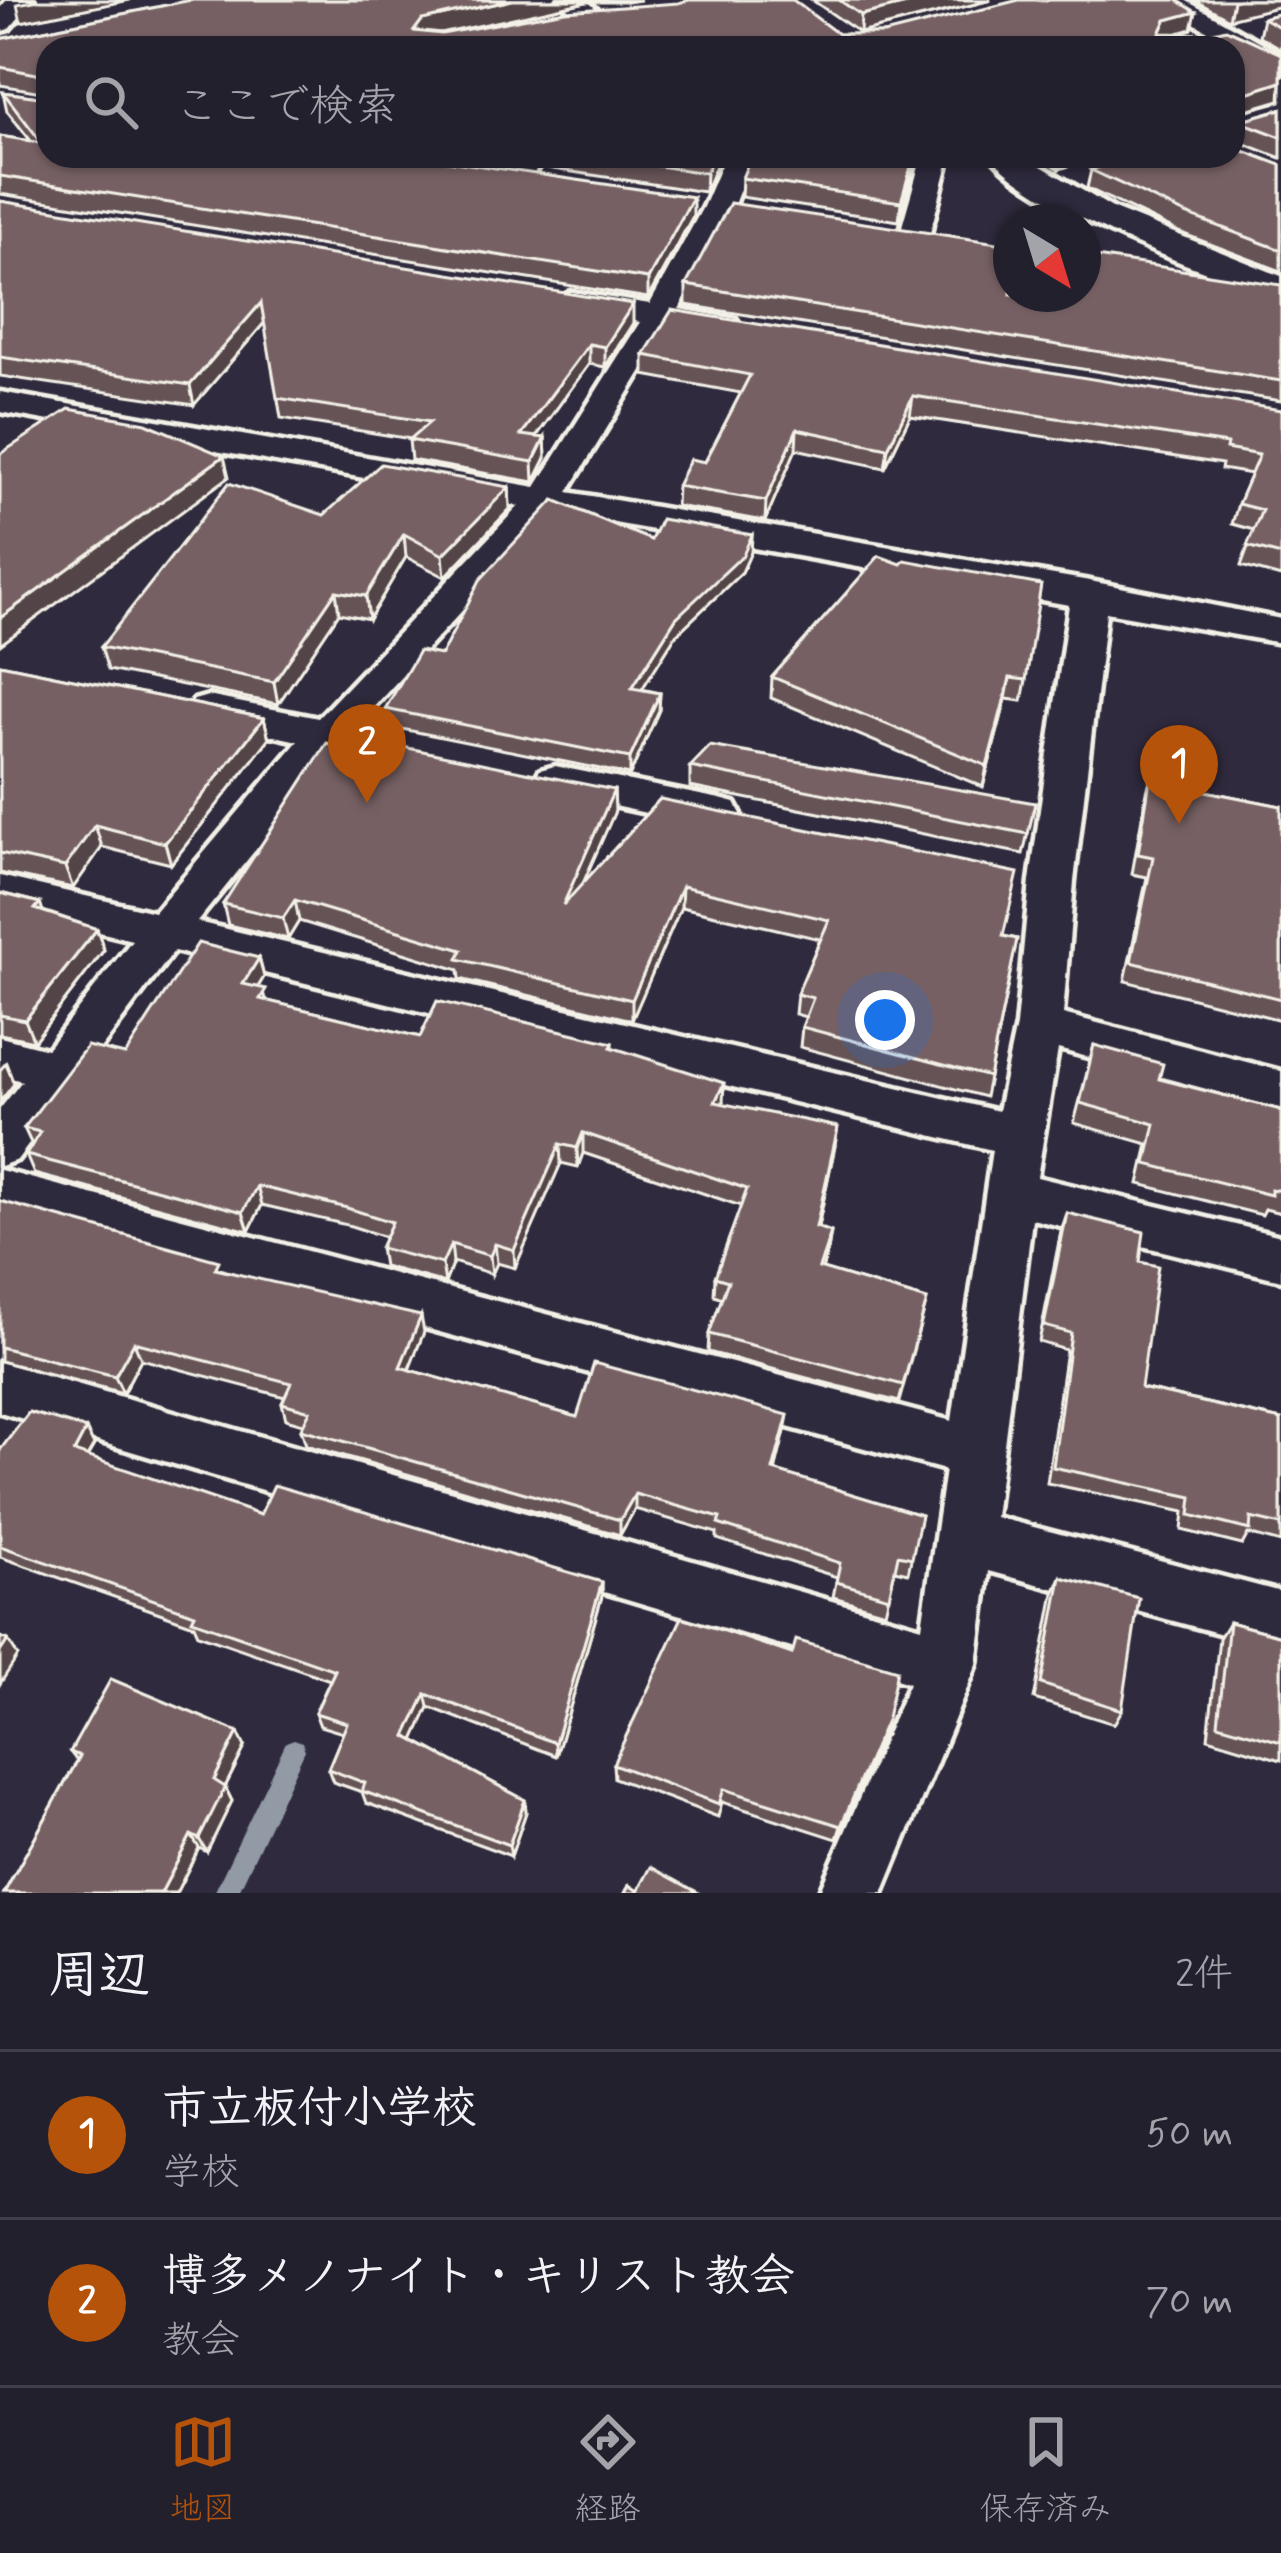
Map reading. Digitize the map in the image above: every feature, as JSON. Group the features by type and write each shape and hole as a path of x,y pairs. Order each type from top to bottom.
{"street":[{"path":"2,32 21,0"},
{"path":"1167,0 1229,36"},
{"path":"575,11 626,15"},
{"path":"575,11 611,36"},
{"path":"1214,36 1262,22"},
{"path":"1245,45 1281,65"},
{"path":"0,1146 165,930 327,734 414,635 547,498 659,316 734,168"},
{"path":"931,168 903,235 953,243"},
{"path":"1021,168 1047,187 1177,249 1281,289"},
{"path":"1047,187 1085,175"},
{"path":"1149,272 1281,289"},
{"path":"542,296 752,331"},
{"path":"0,402 1090,593 1281,631"},
{"path":"851,1893 947,1664 1018,1136 1039,1026 1028,876 1090,593"},
{"path":"164,700 397,748"},
{"path":"514,772 748,819"},
{"path":"0,892 1018,1136"},
{"path":"1039,1026 1281,1090"},
{"path":"0,1056 57,1071"},
{"path":"0,1191 976,1453"},
{"path":"1010,1192 1281,1258"},
{"path":"0,1387 947,1664"},
{"path":"965,1537 1281,1622"}],"building":[{"path":"191,0 512,0 422,20 414,31 442,34 565,11 689,0 793,0 838,34 884,34 1019,0 1177,0 1196,12 1166,20 1160,33 1205,34 1226,29 1241,36 36,36 36,74 0,67 0,39"},
{"path":"839,0 923,0 861,15"},
{"path":"1281,13 1281,28 1263,18"},
{"path":"1245,38 1281,54 1281,82 1245,93"},
{"path":"3,92 36,97 36,135"},
{"path":"1281,109 1281,137 1245,123 1245,119"},
{"path":"0,136 36,142 36,168 495,168 693,197 648,279 0,176"},
{"path":"1245,152 1281,165 1281,250 1186,214 1091,170 1245,168"},
{"path":"746,168 911,168 901,202 742,178"},
{"path":"0,201 633,304 605,347 589,344 521,435 545,438 533,462 409,440 430,422 277,398 261,303 190,385 0,357"},
{"path":"730,203 993,242 993,312 1101,312 1101,258 1281,285 1281,381 686,285"},
{"path":"672,310 1281,410 1281,555 1247,546 1262,510 1238,504 1259,455 1226,449 1227,444 913,396 888,448 797,429 766,501 677,486 690,459 705,462 750,375 644,355"},
{"path":"69,409 146,423 224,456 0,618 0,454"},
{"path":"381,464 509,487 443,555 404,534 366,596 336,591 274,682 101,647 229,483 324,515"},
{"path":"554,500 651,540 661,519 752,535 743,555 676,618 632,688 660,693 630,758 385,709 419,651 441,655 480,580"},
{"path":"879,556 901,564 905,560 1041,585 1026,680 1010,678 987,766 772,677"},
{"path":"0,664 264,718 165,843 95,825 65,867 0,853"},
{"path":"364,739 614,790 563,905 660,799 1018,873 1003,936 1017,939 989,1077 802,1027 813,998 797,994 829,920 682,886 632,1000 458,959 462,950 295,900 283,918 223,904 327,743 357,751"},
{"path":"710,746 1035,803 1028,834 690,767"},
{"path":"1150,780 1281,806 1281,999 1131,962 1153,857 1138,854"},
{"path":"0,893 40,903 35,909 97,929 25,1020 0,1015"},
{"path":"198,943 259,958 243,984 266,989 260,999 420,1037 437,1001 613,1043 611,1047 724,1083 715,1102 838,1127 816,1227 831,1232 819,1268 927,1300 903,1385 709,1334 728,1281 715,1277 747,1189 583,1133 577,1148 560,1144 514,1250 495,1244 490,1256 451,1244 442,1264 380,1248 392,1222 347,1208 257,1186 243,1212 26,1155 40,1132 24,1128 87,1046 125,1055"},
{"path":"1094,1045 1163,1064 1159,1079 1281,1110 1281,1191 1271,1189 1271,1195 1146,1164 1155,1124 1080,1103"},
{"path":"0,1201 219,1261 215,1269 421,1316 400,1367 577,1417 594,1363 788,1415 773,1470 921,1515 912,1558 898,1555 889,1597 836,1582 840,1563 718,1524 720,1518 635,1494 620,1520 301,1429 310,1411 282,1403 291,1383 134,1342 115,1376 0,1347"},
{"path":"1067,1213 1144,1232 1140,1262 1158,1266 1141,1388 1281,1420 1281,1525 1251,1518 1250,1530 1190,1515 1192,1497 1053,1467 1071,1333 1044,1326"},
{"path":"29,1412 86,1429 74,1452 260,1515 274,1485 602,1582 555,1743 426,1694 406,1736 525,1800 509,1845 362,1791 365,1783 328,1769 347,1723 315,1713 335,1670 192,1620 195,1614 0,1546 0,1450"},
{"path":"1061,1577 1139,1598 1122,1710 1041,1684"},
{"path":"682,1617 792,1654 796,1640 897,1670 887,1718 841,1826 724,1789 719,1804 613,1764"},
{"path":"1229,1622 1281,1636 1281,1742 1218,1724"},
{"path":"111,1679 238,1732 214,1780 225,1787 199,1839 191,1835 161,1893 4,1893 80,1756 70,1752"},
{"path":"651,1867 699,1893 625,1893 629,1885 638,1891"}],"waterway":[{"path":"226,1893 294,1750"}],"place":[{"name":"博多メノナイト・キリスト教会","path":"367,803"},
{"name":"市立板付小学校","path":"1179,824"}]}
